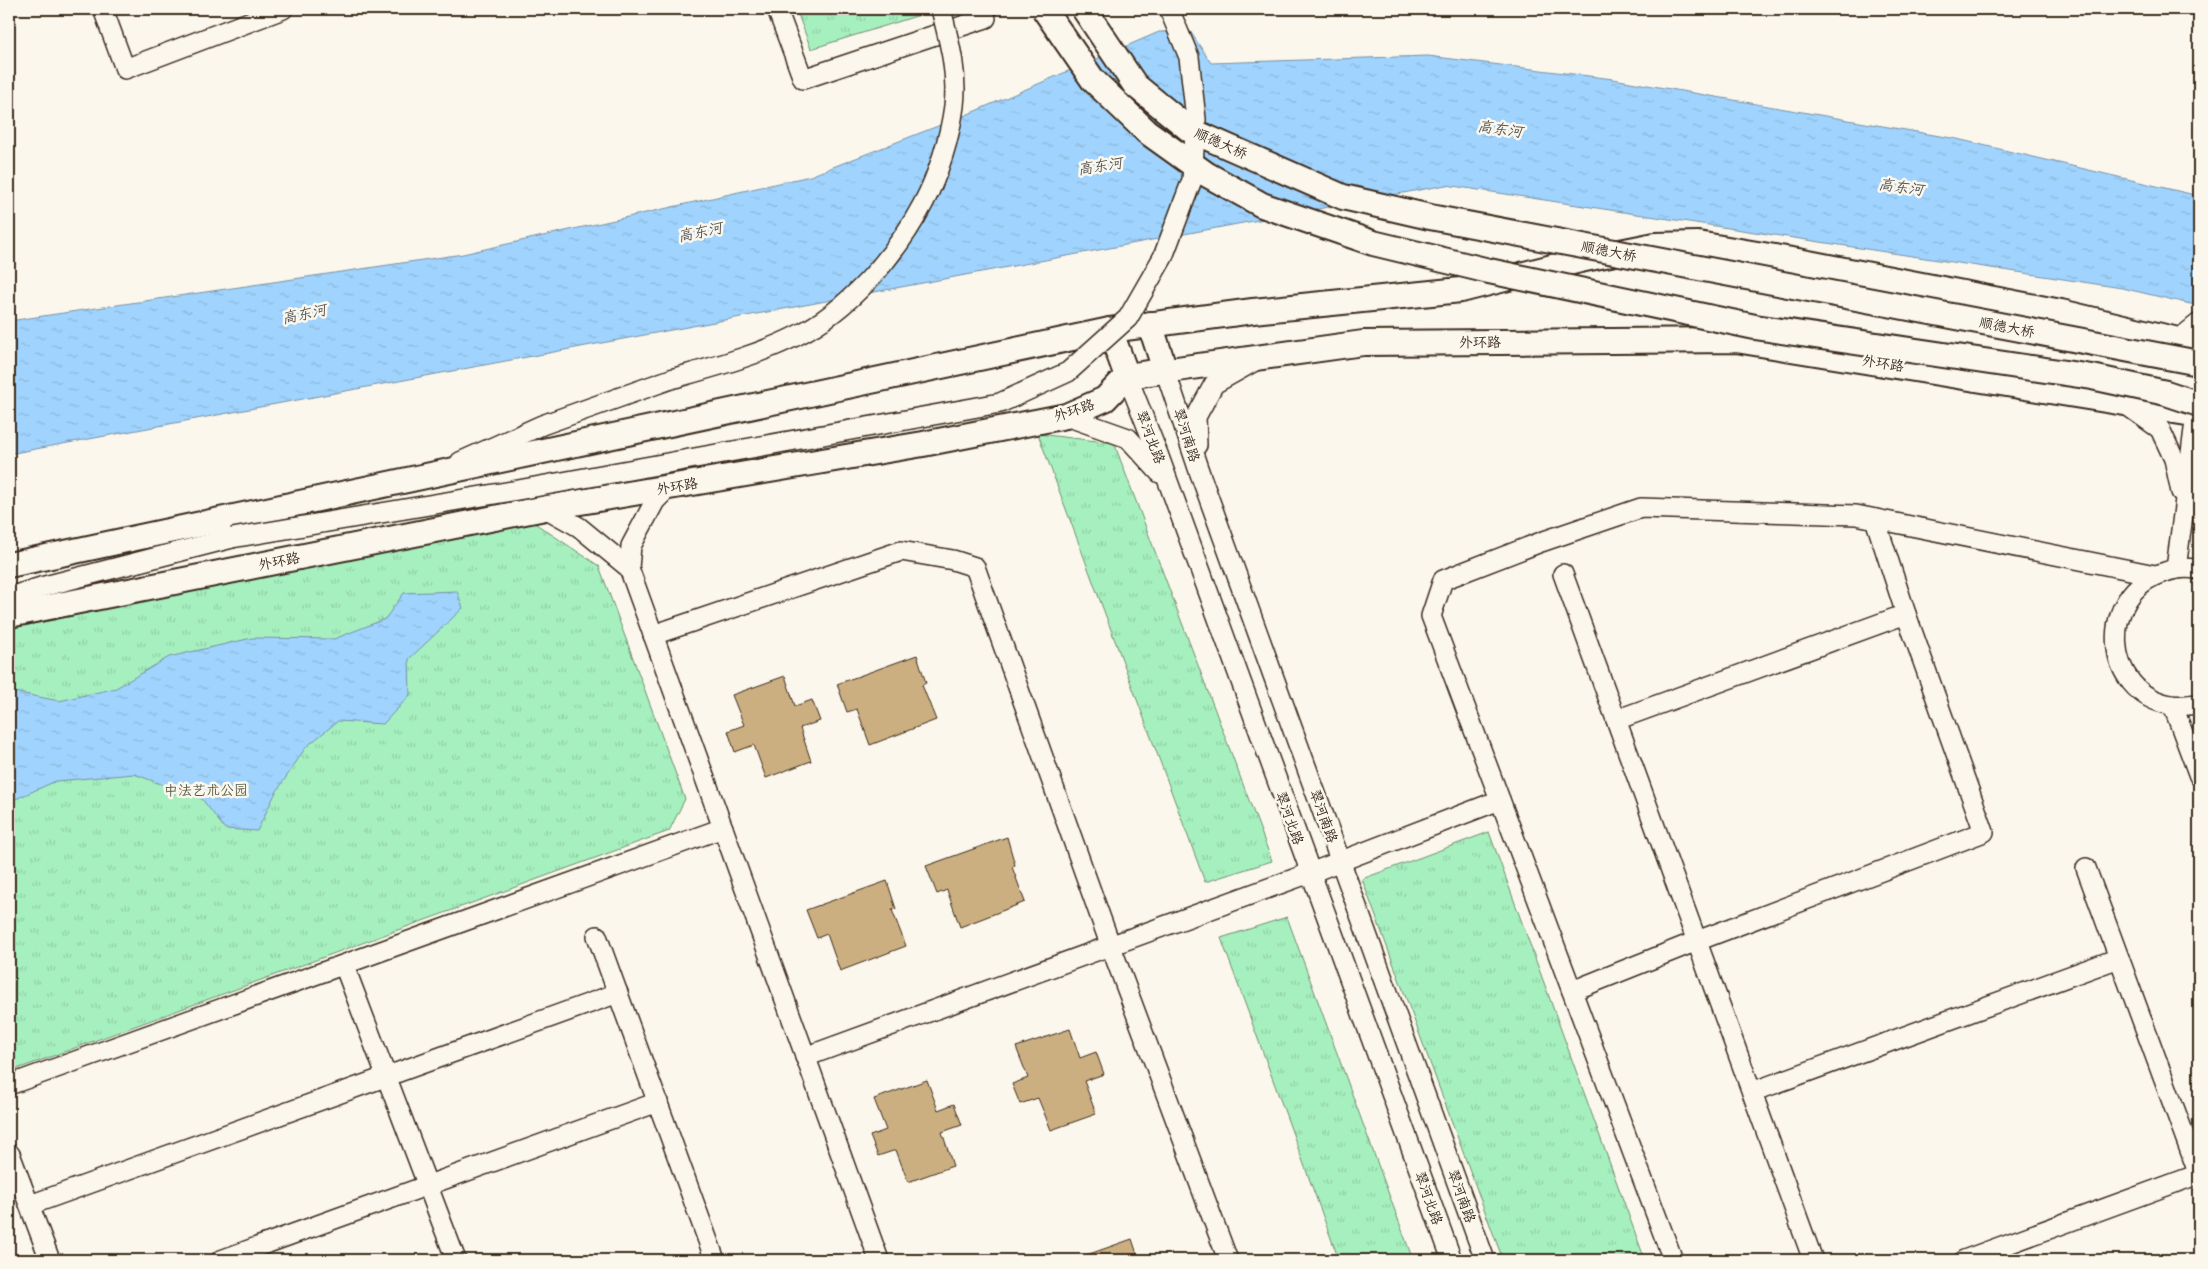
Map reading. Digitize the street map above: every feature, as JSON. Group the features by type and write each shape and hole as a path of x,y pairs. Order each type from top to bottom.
{"main road":[{"path":"1044,9 1093,80 1146,131 1206,174 1262,205 1373,243 1489,271 1755,327 2092,377 2166,393 2198,411"},
{"name":"顺德大桥","path":"1084,9 1136,85 1190,130 1343,197 1430,217 2199,363"},
{"path":"9,564 1110,330 1253,311 1461,290 1580,260 1655,245 1698,244 2062,312 2178,340 2199,355"},
{"path":"1150,324 1166,370"},
{"path":"1110,330 1127,376"},
{"name":"外环路","path":"9,614 545,508 923,444 1066,416 1105,399 1127,376 1363,343 1736,340 2122,401 2198,411"}],"street":[{"path":"103,9 125,69 283,9"},
{"path":"777,9 803,79 986,18"},
{"path":"431,474 542,426 671,379 744,358 797,336 838,310 888,258 924,203 945,149 954,105 954,62 941,9"},
{"path":"9,597 232,538 518,490 1000,403 1068,372 1128,318 1162,257 1192,180 1196,119 1189,56 1169,9"},
{"path":"2178,340 2199,323"},
{"path":"1199,471 1196,417 1214,384 1262,357"},
{"name":"翠河南路","path":"1166,370 1199,471 1485,1260"},
{"name":"翠河北路","path":"1127,376 1167,480 1452,1260"},
{"path":"2122,401 2160,429 2174,458 2184,509"},
{"path":"2176,569 2198,411"},
{"path":"1066,416 1128,438 1167,480"},
{"path":"669,487 655,501 631,546 629,568 879,1260"},
{"path":"545,508 579,527 629,568"},
{"path":"1673,1260 1430,616 1443,580 1541,542 1641,508 1856,515 2155,575"},
{"path":"1572,991 1697,941 1984,832 1906,614 1875,519"},
{"path":"653,636 901,550 954,560 975,567 1110,944 1228,1260"},
{"path":"2199,570 2176,569 2155,575 2137,587 2124,605 2116,625 2116,647 2122,668 2135,686 2152,699 2173,706 2199,704"},
{"path":"1563,574 1813,1260"},
{"path":"1616,720 1906,614"},
{"path":"2173,706 2199,776"},
{"path":"805,1057 1110,944 1310,873 1500,800"},
{"path":"9,1086 723,828"},
{"path":"1964,1260 2199,1174 2086,868"},
{"path":"597,936 715,1260"},
{"path":"1752,1092 2119,958"},
{"path":"344,965 456,1260"},
{"path":"30,1205 618,993"},
{"path":"221,1260 658,1102"},
{"path":"10,1154 50,1260"}],"green space":[{"path":"796,9 939,9 811,49"},
{"path":"1038,434 1114,443 1272,861 1205,882"},
{"name":"中法艺术公园","path":"530,520 599,566 685,799 669,831 9,1072 9,629"},
{"path":"1489,832 1645,1260 1503,1260 1362,879"},
{"path":"1287,917 1413,1260 1339,1260 1221,938"}],"water":[{"name":"高东河","path":"1190,31 1211,63 1428,56 1613,79 1957,139 2199,196 2199,306 2122,288 1446,185 9,454 9,321 463,254 810,176 966,115 1159,32"},
{"path":"457,591 463,608 409,659 410,695 383,724 338,721 306,747 275,794 257,831 225,829 202,799 134,774 56,781 9,802 9,691 59,701 116,688 169,657 252,638 334,639 385,619 404,593"}],"building":[{"path":"917,655 926,683 922,685 936,720 870,745 857,709 847,712 837,684"},
{"path":"785,676 795,706 812,700 820,721 800,728 811,761 766,778 754,745 735,752 728,731 744,725 732,695"},
{"path":"1007,837 1015,865 1012,867 1025,902 960,927 947,890 937,894 926,866"},
{"path":"887,881 896,909 892,910 906,946 840,971 827,934 817,938 806,910"},
{"path":"1070,1029 1080,1058 1096,1052 1104,1074 1084,1081 1096,1114 1051,1130 1038,1098 1020,1104 1012,1084 1028,1078 1016,1047"},
{"path":"927,1080 938,1110 954,1104 962,1125 942,1132 953,1166 908,1182 896,1150 878,1156 870,1136 886,1130 874,1099"},
{"path":"1132,1239 1139,1260 1078,1260 1078,1258"}]}
